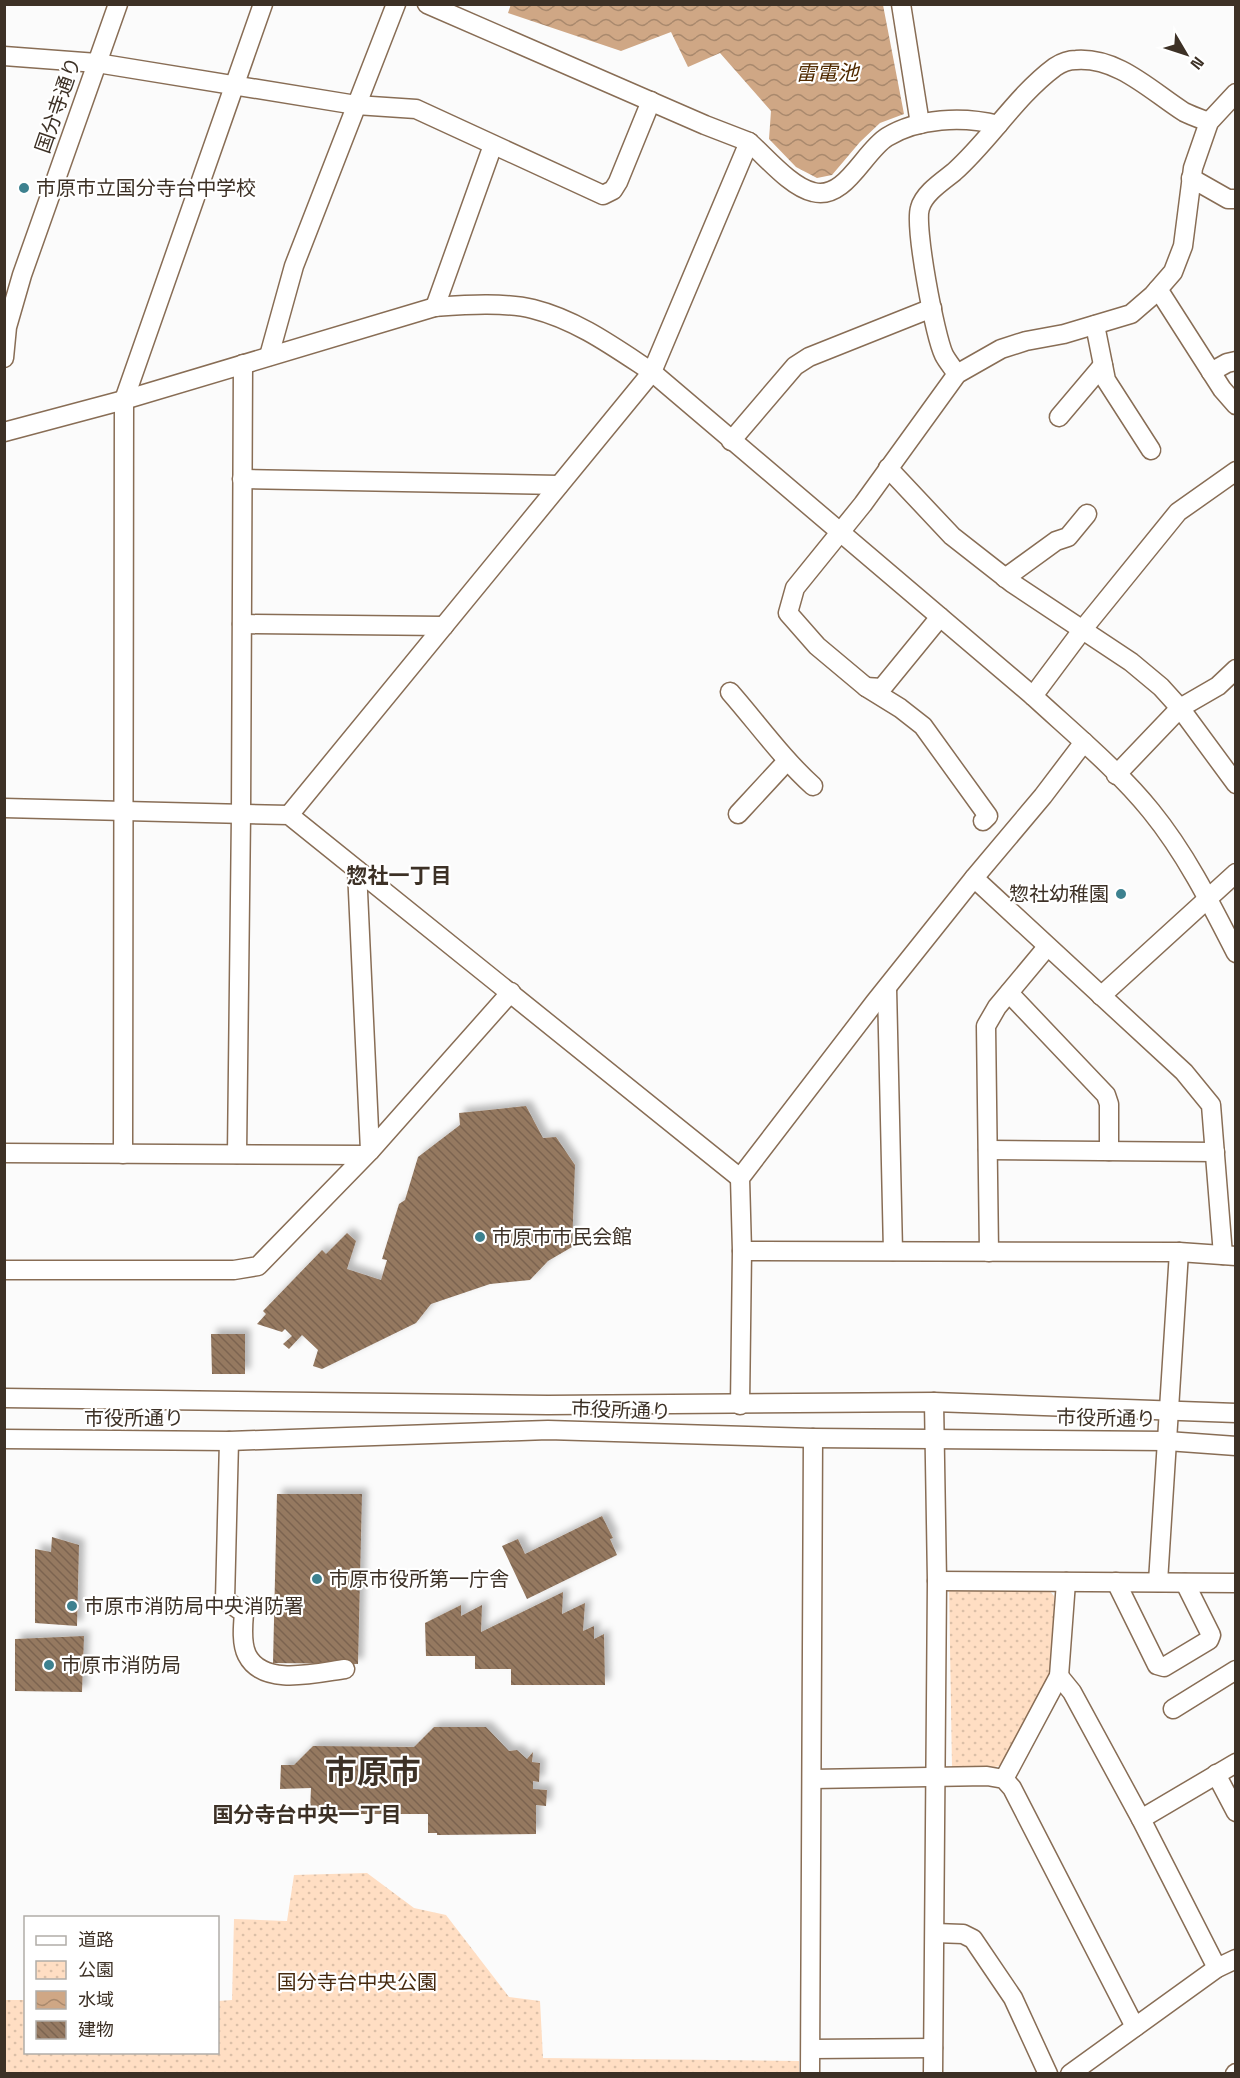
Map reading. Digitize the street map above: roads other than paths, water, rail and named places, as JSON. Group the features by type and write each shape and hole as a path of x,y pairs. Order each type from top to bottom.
{"street":[{"name":"国分寺通り","path":"4,358 7,327 22,275 118,4"},
{"path":"123,1154 124,400 263,4"},
{"path":"269,356 294,266 396,4"},
{"path":"427,4 749,142 800,188 822,194 842,185 886,138 920,124 931,121 970,121 998,125"},
{"path":"902,4 920,124"},
{"path":"4,56 97,63 356,105 416,109 603,195 613,190 618,182 651,101"},
{"path":"957,374 944,354 932,308 918,228 920,207 933,189 974,154 1039,81 1065,61 1101,62 1125,71 1187,113 1209,122"},
{"path":"983,821 988,816 923,726 900,708 866,687 817,646 788,613 795,588 957,374 1001,348 1064,334 1131,314 1158,289 1173,272 1183,246 1193,168 1209,122 1236,93"},
{"path":"289,815 652,372 749,142"},
{"path":"435,307 493,145"},
{"path":"1191,178 1228,199 1236,199"},
{"path":"1158,289 1222,390 1236,405"},
{"path":"4,432 124,400 435,307 475,304 532,309 590,331 652,372 1084,742 1151,810 1209,899 1236,953"},
{"path":"731,441 795,366 819,353 932,308"},
{"path":"1095,325 1107,380 1151,450"},
{"path":"1211,372 1236,361"},
{"path":"237,1154 242,814 243,364"},
{"path":"1059,417 1103,365"},
{"path":"888,468 952,537 1005,578 1131,662 1161,687 1180,708 1236,784"},
{"path":"1033,696 1083,629 1178,512 1236,471"},
{"path":"242,479 559,486"},
{"path":"1005,578 1056,541 1068,537 1087,514"},
{"path":"866,687 882,687 940,617"},
{"path":"242,624 444,626"},
{"path":"1116,775 1180,708 1218,686 1236,669"},
{"path":"730,692 787,761 813,786"},
{"path":"740,1405 741,1178 887,988 1084,742"},
{"path":"738,814 787,761"},
{"path":"4,808 289,815 741,1178"},
{"path":"357,870 368,1153"},
{"path":"1101,996 1236,873"},
{"path":"742,1251 1179,1252 1230,1256 1215,1152 1211,1105 1184,1072 1047,948 974,878"},
{"path":"989,1252 986,1026 997,1007 1047,948"},
{"path":"887,988 893,1251"},
{"path":"4,1270 234,1270 258,1266 368,1153 511,992"},
{"path":"1009,993 1106,1095 1109,1104 1109,1151"},
{"path":"988,1150 1215,1152"},
{"path":"4,1153 368,1153"},
{"path":"1158,1582 1179,1252"},
{"name":"市役所通り","path":"4,1398 548,1405 934,1402 1236,1413"},
{"path":"933,2073 937,1581 934,1402"},
{"name":"市役所通り","path":"4,1439 229,1441 548,1430 813,1438 1167,1441 1236,1446"},
{"path":"810,2073 813,1438"},
{"path":"229,1441 225,1600 244,1612 243,1632 247,1655 266,1673 297,1676 345,1669"},
{"path":"937,1581 1236,1583"},
{"path":"1004,1779 1059,1676 1065,1582"},
{"path":"1116,1582 1157,1665 1164,1666 1209,1640 1211,1635 1185,1583"},
{"path":"1173,1709 1236,1670"},
{"path":"1059,1676 1072,1692 1141,1819 1217,1968"},
{"path":"1141,1819 1236,1762"},
{"path":"1216,1774 1236,1812"},
{"path":"812,1779 935,1776 987,1776 1004,1779 1012,1788 1135,2027"},
{"path":"935,1933 963,1934 973,1939 1013,1998 1048,2073"},
{"path":"1070,2073 1217,1968 1236,1959"},
{"path":"811,2049 933,2048"}],"water":[{"name":"雷電池","path":"511,4 883,5 904,114 880,123 860,142 832,175 817,178 796,167 769,139 771,111 720,53 688,67 671,32 621,51 508,13"}],"place":[{"name":"市原市立国分寺台中学校","path":"24,188"},
{"name":"惣社幼稚園","path":"1121,894"},
{"name":"市原市市民会館","path":"480,1237"},
{"name":"市原市役所第一庁舎","path":"317,1579"},
{"name":"市原市消防局中央消防署","path":"72,1606"},
{"name":"市原市消防局","path":"49,1665"}],"district":[{"name":"惣社一丁目","path":"399,876"},
{"name":"市原市","path":"373,1772"},
{"name":"国分寺台中央一丁目","path":"307,1815"}],"park label":[{"name":"国分寺台中央公園","path":"357,1982"}]}
